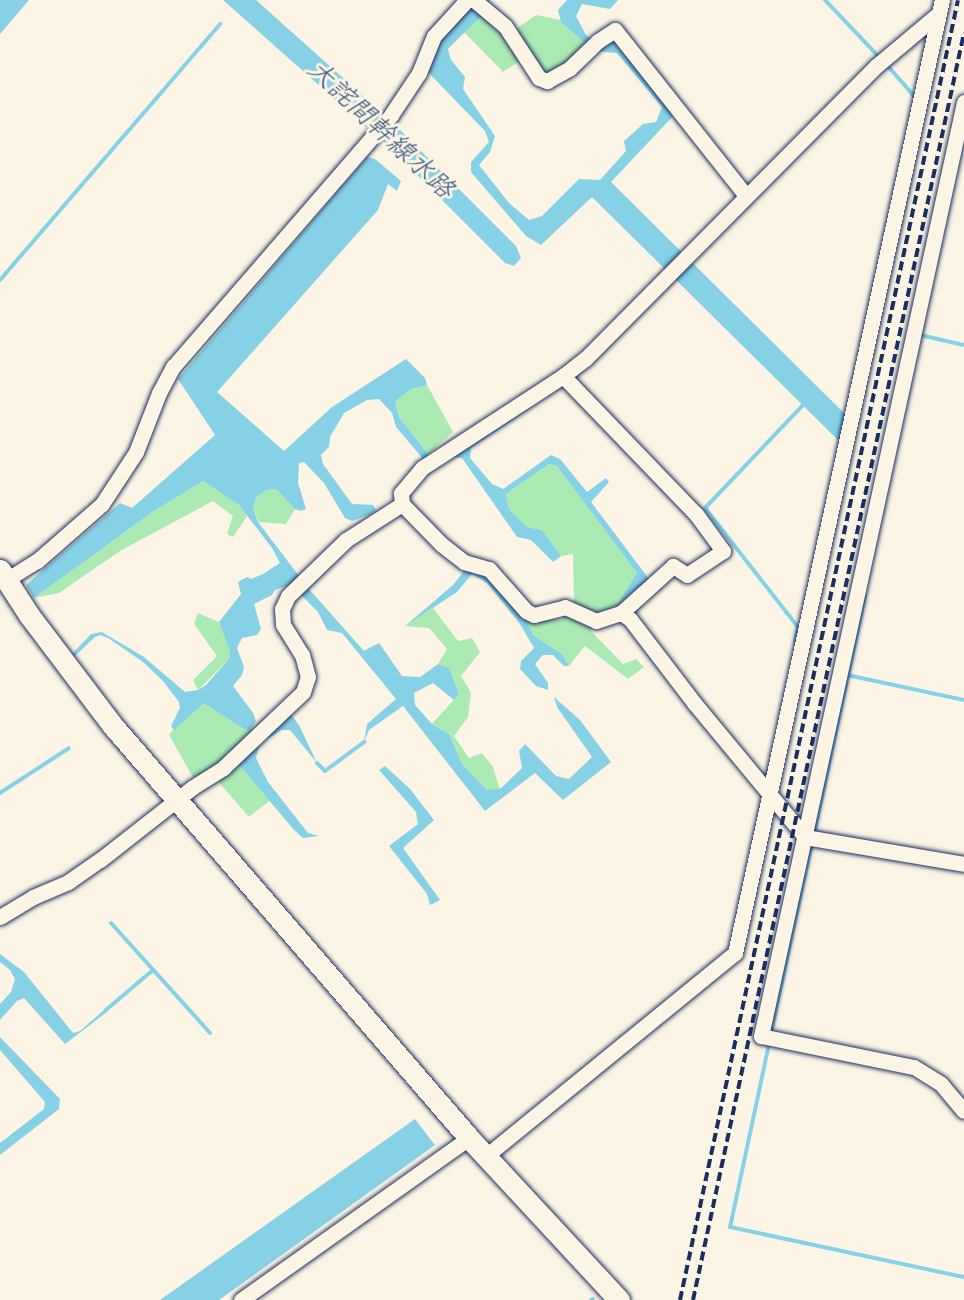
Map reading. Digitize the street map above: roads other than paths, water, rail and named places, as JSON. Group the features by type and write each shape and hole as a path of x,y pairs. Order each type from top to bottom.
{"street":[{"path":"467,0 434,36 419,73 380,128 173,367 159,393 136,452 102,504 37,561 3,575 29,615 113,726 469,1138 619,1300"},
{"path":"474,0 489,10 505,26 538,78 547,81 570,68 615,30 746,196"},
{"path":"563,376 696,514 723,551 687,575 673,566 621,613 596,621 566,607 534,615 526,611 489,569 464,562 441,544 402,504 401,493 422,468 563,376 586,358 876,66 940,7"},
{"path":"486,1156 735,953 940,7"},
{"path":"964,102 959,143 761,1036 914,1067 941,1084 964,1111"},
{"path":"0,917 33,897 68,882 100,860 176,800 223,768 303,692 308,677 302,655 283,624 282,609 288,596 346,540 402,504"},
{"path":"621,613 630,619 770,797 805,837 964,864"},
{"path":"241,1300 469,1138"}],"water":[{"path":"0,0 29,0 0,34"},
{"path":"223,0 256,0 380,111 366,127"},
{"path":"480,0 490,0 482,8 483,14 448,49 451,60 465,77 463,89 495,136 490,152 479,165 509,203 529,220 542,216 579,179 600,180 626,151 624,141 643,124 656,122 662,107 617,53 596,51 561,22 558,10 567,0 618,0 610,9 582,4 576,16 586,35 600,45 609,41 618,42 674,115 611,182 847,416 841,443 592,197 541,245 526,236 471,172 471,162 489,142 485,131 426,70 440,37 467,8"},
{"path":"397,127 516,246 521,258 514,266 505,263 383,141 388,130"},
{"path":"367,157 375,159 401,181 397,191 388,184 378,210 217,392 284,451 332,407 406,359 425,378 427,385 411,389 395,402 399,417 428,454 427,459 424,460 396,427 392,413 379,399 367,400 344,413 330,437 329,447 321,455 323,464 352,504 373,505 376,510 352,521 345,518 324,483 304,462 299,463 298,483 306,509 301,511 295,509 276,489 266,490 256,498 253,508 258,522 299,576 294,583 275,590 272,595 254,604 261,629 257,635 242,638 237,648 244,667 242,675 233,686 253,713 256,721 250,730 246,730 204,703 174,730 171,726 180,708 179,702 163,681 143,662 108,638 100,635 95,637 74,657 103,696 71,655 91,634 102,632 144,657 185,692 198,690 206,685 229,659 230,652 219,622 241,594 238,582 247,577 251,579 263,574 280,563 272,548 239,505 203,481 154,511 34,598 26,585 120,503 132,508 215,435 178,379"},
{"path":"527,403 529,409 471,448 470,458 492,484 503,489 551,455 560,459 587,492 606,478 609,482 591,502 649,579 618,604 637,573 557,466 549,464 506,494 509,509 527,527 542,530 561,556 553,562 531,540 517,537 462,458 452,457 414,485 433,465"},
{"path":"476,568 488,575 526,620 534,636 562,654 569,666 564,666 553,655 543,655 535,664 548,683 548,690 536,686 520,669 521,661 534,648 520,624 487,583 472,574 457,592 405,626 453,585 464,571"},
{"path":"308,588 364,651 379,643 402,676 420,677 438,664 449,668 459,694 454,700 433,683 414,693 415,705 432,724 449,734 462,764 487,790 500,789 522,768 519,751 525,744 556,776 569,779 592,757 557,707 554,697 580,720 611,762 563,800 535,773 485,811 403,706 369,730 364,742 367,724 396,699 342,633 327,630 318,612 300,594"},
{"path":"290,713 299,725 317,763 290,730 282,730 269,738 266,736"},
{"path":"260,743 256,758 268,782 308,833 319,836 303,838 294,830 238,763"},
{"path":"385,766 410,789 434,820 403,848 440,900 430,905 427,894 389,846 418,824 416,812 379,770"},
{"path":"0,954 24,972 73,1033 80,1031 105,1009 107,1012 65,1044 24,998 17,1001 0,1020 0,1004 11,992 15,979 10,970 0,962"},
{"path":"0,1037 60,1099 59,1109 0,1155 0,1143 44,1109 45,1102 0,1050"},
{"path":"415,1119 435,1145 219,1300 160,1300"}],"waterway":[{"path":"825,0 877,55"},
{"path":"0,280 220,24"},
{"path":"887,65 914,96"},
{"path":"920,335 964,345"},
{"path":"795,642 798,627 705,508 803,405"},
{"path":"815,829 865,595"},
{"path":"847,675 964,700"},
{"path":"317,763 325,771 364,742"},
{"path":"0,793 69,748"},
{"path":"772,1028 811,847"},
{"path":"111,923 210,1033"},
{"path":"106,1010 153,970"},
{"path":"769,1044 730,1227 964,1277"}],"railway":[{"path":"680,1300 958,0"},
{"path":"693,1300 964,33"}],"water label":[{"name":"大詫間幹線水路","path":"381,129"}]}
